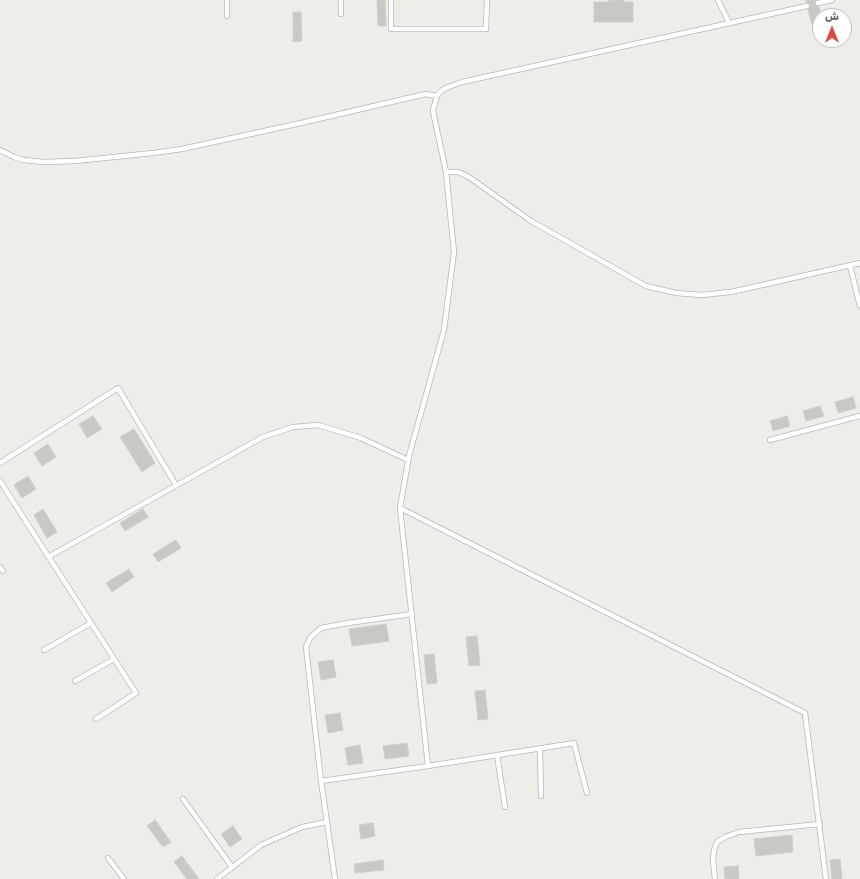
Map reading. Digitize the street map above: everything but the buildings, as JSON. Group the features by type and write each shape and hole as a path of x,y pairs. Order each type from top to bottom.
{"lane":[{"path":"227,0 227,16"},
{"path":"340,14 341,0"},
{"path":"392,0 391,28 486,29 487,0"},
{"path":"718,0 729,23"},
{"path":"818,3 832,0"},
{"path":"428,766 400,508 408,460 444,330 454,252 446,172 433,110 437,96 441,91 454,84 807,6"},
{"path":"0,150 24,160 44,162 75,161 168,151 426,94 437,96"},
{"path":"446,172 458,172 469,177 531,221 646,286 676,293 702,295 731,292 860,263"},
{"path":"850,266 860,306"},
{"path":"0,463 118,388 176,485"},
{"path":"770,440 860,416"},
{"path":"48,557 263,437 293,427 318,425 361,438 408,460"},
{"path":"0,481 136,693 96,719"},
{"path":"400,508 805,713 826,879"},
{"path":"335,879 321,781 306,647 310,638 321,628 412,614"},
{"path":"44,650 91,623"},
{"path":"74,681 114,659"},
{"path":"321,781 574,743 586,793"},
{"path":"540,748 541,796"},
{"path":"497,755 505,807"},
{"path":"183,798 232,867"},
{"path":"217,879 262,845 302,827 328,822"},
{"path":"715,879 713,861 714,850 717,842 726,836 739,832 820,824"},
{"path":"108,858 124,879"}]}
